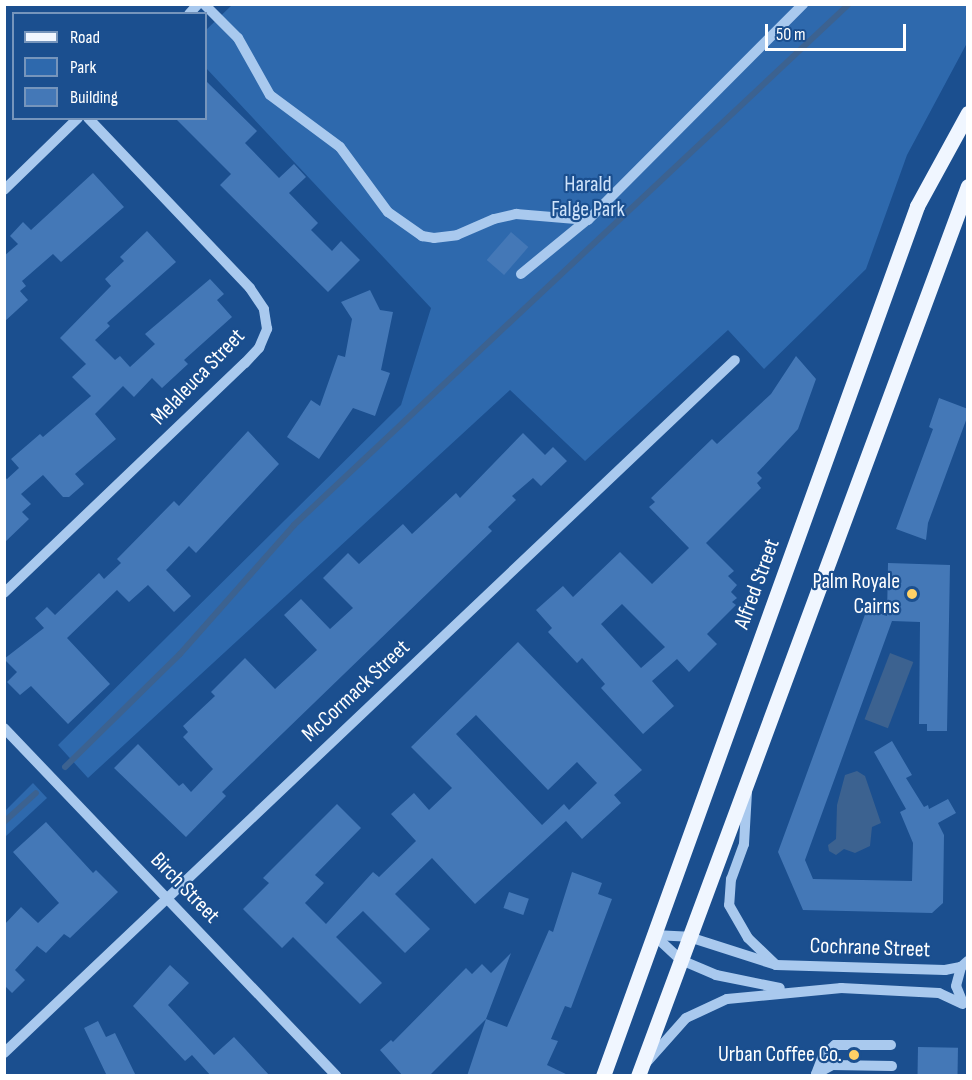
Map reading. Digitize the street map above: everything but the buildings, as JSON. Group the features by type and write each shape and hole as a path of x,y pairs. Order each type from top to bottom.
{"main road":[{"name":"Alfred Street","path":"603,1076 916,206 968,113"},
{"path":"640,1072 968,186"}],"street":[{"path":"204,4 238,38 270,95 340,147 370,191 406,227 434,238 457,235 494,219 516,214 588,220"},
{"path":"521,274 588,220 803,4"},
{"path":"4,190 76,120"},
{"name":"Melaleuca Street","path":"4,593 245,363 258,348 267,328 264,309 250,288 90,120"},
{"name":"McCormack Street","path":"4,1053 735,360"},
{"name":"Birch Street","path":"4,729 336,1076"},
{"name":"Cochrane Street","path":"747,783 744,844 731,879 729,905 748,938 776,965"},
{"name":"Cochrane Street","path":"654,935 689,937 776,965 945,970 964,964"},
{"name":"Cochrane Street","path":"654,935 681,960 737,981 803,990 939,993 965,1006"},
{"path":"964,964 956,986 965,1006"},
{"name":"Cochrane Street","path":"640,1072 695,1011 727,999 803,990"},
{"path":"891,1045 835,1045 823,1056 816,1074 832,1065 892,1066"}],"green space":[{"name":"Harald Falge Park","path":"232,5 967,5 967,43 907,155 866,269 764,369 728,330 585,461 510,390 88,778 58,745 401,405 431,308 207,69 207,29"},
{"path":"33,783 47,798 5,837 5,811"}],"shaded area":[{"path":"890,653 913,662 888,728 865,719"},
{"path":"857,771 865,776 881,823 872,827 870,846 855,853 844,849 836,855 829,851 828,845 836,839 837,805 845,775"}],"waterway":[{"path":"65,767 180,654 294,525 849,4"},
{"path":"4,822 36,793"}],"place":[{"name":"Palm Royale Cairns","path":"912,594"},
{"name":"Urban Coffee Co.","path":"854,1055"}]}
